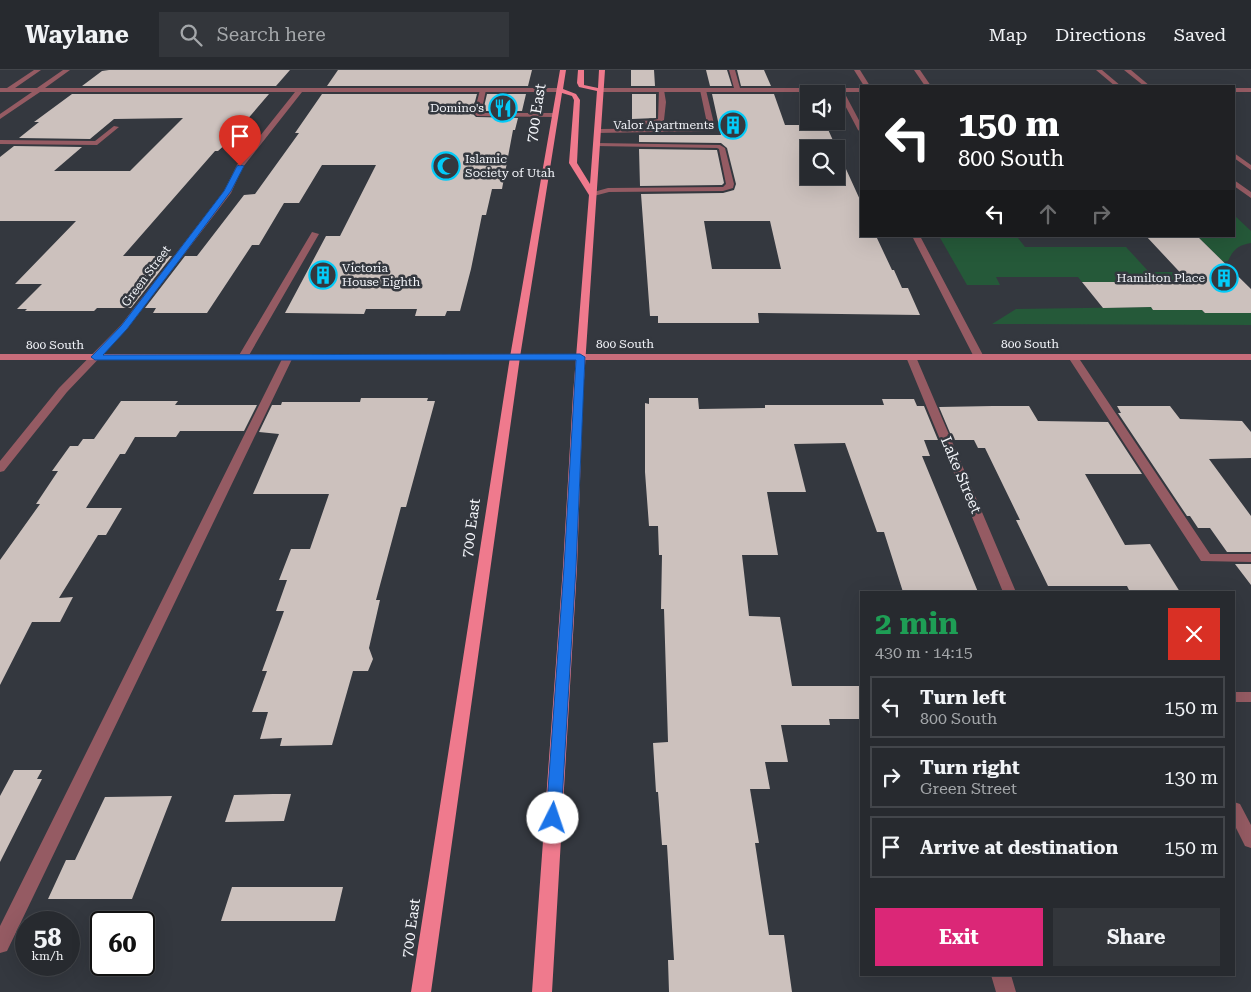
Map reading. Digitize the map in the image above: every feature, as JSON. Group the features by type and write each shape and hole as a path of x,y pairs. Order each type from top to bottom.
{"main road":[{"name":"700 East","path":"421,992 515,357 563,70"},
{"path":"581,70 581,86 600,90"},
{"path":"542,992 570,567 580,357 594,194 602,70"},
{"path":"559,90 574,94 577,100 573,162 594,194"},
{"name":"800 South","path":"0,357 1251,356"}],"street":[{"path":"0,95 38,70"},
{"path":"0,117 67,70"},
{"path":"732,70 738,90"},
{"path":"857,70 866,85"},
{"path":"917,70 927,85"},
{"path":"1099,70 1117,85"},
{"path":"1126,70 1146,85"},
{"path":"0,90 559,90"},
{"name":"Green Street","path":"0,470 63,390 124,327 228,191 240,166 300,90"},
{"path":"483,90 477,113 480,115 555,115"},
{"path":"600,90 800,90"},
{"path":"626,123 653,123 660,120 661,90"},
{"path":"598,127 709,130 712,128 703,90"},
{"path":"845,90 860,90"},
{"path":"1235,90 1251,90"},
{"path":"845,100 860,128"},
{"path":"598,127 607,122"},
{"path":"0,142 97,143 116,127"},
{"path":"594,194 608,190 724,189 729,188 730,184 722,148 718,146 596,145"},
{"path":"1235,155 1251,168"},
{"path":"1235,183 1247,189 1251,196"},
{"path":"242,357 315,234"},
{"path":"917,237 979,357"},
{"path":"0,945 288,357"},
{"name":"Lake Street","path":"911,357 1010,591"},
{"path":"1073,357 1206,558 1251,558"},
{"path":"1235,697 1251,697"},
{"path":"1235,811 1251,841"},
{"path":"1001,976 1006,992"}],"green space":[{"path":"1235,216 1251,231 1251,243 1239,247 1228,261 1223,262 1198,237 1235,237"},
{"path":"940,237 1018,238 1025,247 1126,247 1149,272 1194,272 1210,288 1082,282 1078,277 996,277 1000,285 967,285"},
{"path":"1151,307 1154,310 1251,313 1251,325 992,324 1016,309"}],"building":[{"path":"290,70 276,86 82,86 102,71"},
{"path":"338,70 532,70 528,86 327,86"},
{"path":"631,70 654,70 655,86 631,86"},
{"path":"706,70 727,70 732,86 710,86"},
{"path":"737,70 764,70 771,86 741,86"},
{"path":"72,94 269,94 228,142 218,151 215,151 123,256 172,256 131,308 97,308 94,311 25,311 27,309 17,309 42,284 15,284 76,221 0,221 0,157 14,146 82,147 54,171 130,171 183,118 114,119 90,139 19,138 39,122 34,122"},
{"path":"322,94 477,94 472,113 476,117 518,118 515,130 513,130 502,189 492,189 486,215 482,215 460,311 447,311 445,316 415,316 417,309 366,309 364,314 285,313 326,236 340,236 376,165 322,165 299,203 284,203 259,245 252,245 207,313 153,313 156,308 145,308 185,256 197,256 244,195 255,194 299,133 295,133"},
{"path":"487,94 526,94 522,111 483,111"},
{"path":"632,94 656,94 656,118 632,119"},
{"path":"712,94 774,94 785,125 800,125 800,130 828,130 833,140 800,140 800,185 845,185 845,167 860,200 860,237 876,237 902,288 908,288 920,315 758,313 759,323 658,323 658,316 650,316 641,194 723,193 734,190 736,184 727,148 721,143 639,142 639,135 721,135","holes":["704,221 770,221 781,269 712,269"]},
{"path":"639,149 717,150 724,183 722,185 640,186"},
{"name":"Hamilton Place","path":"1147,237 1198,237 1251,289 1251,313 1153,310 1151,307 1103,308 1082,282 1189,282"},
{"path":"361,398 428,398 427,401 435,401 406,507 401,507 376,600 380,600 369,648 373,659 368,671 353,671 332,745 280,746 282,738 260,739 268,712 252,712 267,671 262,671 284,611 276,611 287,580 279,580 291,549 310,549 329,494 253,494 279,434 259,432 272,405 281,405 282,402 360,402"},
{"path":"649,398 698,398 699,409 765,408 765,405 884,405 882,399 914,399 917,406 924,406 938,440 924,440 930,456 922,456 978,591 903,591 884,532 877,532 845,443 794,444 806,492 767,492 778,555 742,555 749,616 780,617 792,686 860,686 860,719 829,719 830,725 781,725 788,762 765,762 770,789 750,789 759,843 755,843 769,935 784,935 792,992 669,992 668,960 674,960 667,845 662,845 653,743 668,742 664,609 661,609 662,555 659,555 658,526 649,526 645,472 645,403 649,404"},
{"path":"121,401 178,401 175,405 257,405 244,431 180,431 176,437 135,437 125,454 120,454 86,508 122,508 106,535 98,535 59,598 73,597 60,622 32,622 0,685 0,560 40,504 36,504 58,471 52,471 70,446 78,446 83,439 94,439"},
{"path":"1029,406 1038,421 1108,422 1142,474 1085,474 1125,545 1150,544 1179,591 1130,591 1127,586 1048,586 1016,520 1020,520 985,448 978,448 974,440 953,440 939,407"},
{"path":"1117,406 1170,406 1180,419 1242,421 1251,432 1251,458 1209,459 1251,516 1251,552 1227,552 1210,528 1198,528 1190,516 1187,516 1118,413 1121,413"},
{"path":"1235,564 1251,564 1251,585"},
{"path":"14,770 42,770 37,779 42,779 0,862 0,796"},
{"path":"291,794 284,821 225,822 234,795"},
{"path":"172,796 132,899 48,899 66,860 75,860 105,797"},
{"path":"232,887 343,887 335,921 221,921"}],"place":[{"name":"Domino's","path":"503,108"},
{"name":"Valor Apartments","path":"733,125"},
{"name":"Islamic Society of Utah","path":"446,166"},
{"name":"Victoria House Eighth","path":"323,275"},
{"name":"Hamilton Place","path":"1224,278"}],"route":[{"path":"240,166 228,191 124,327 95,357 580,357 570,567 553,818"}]}
